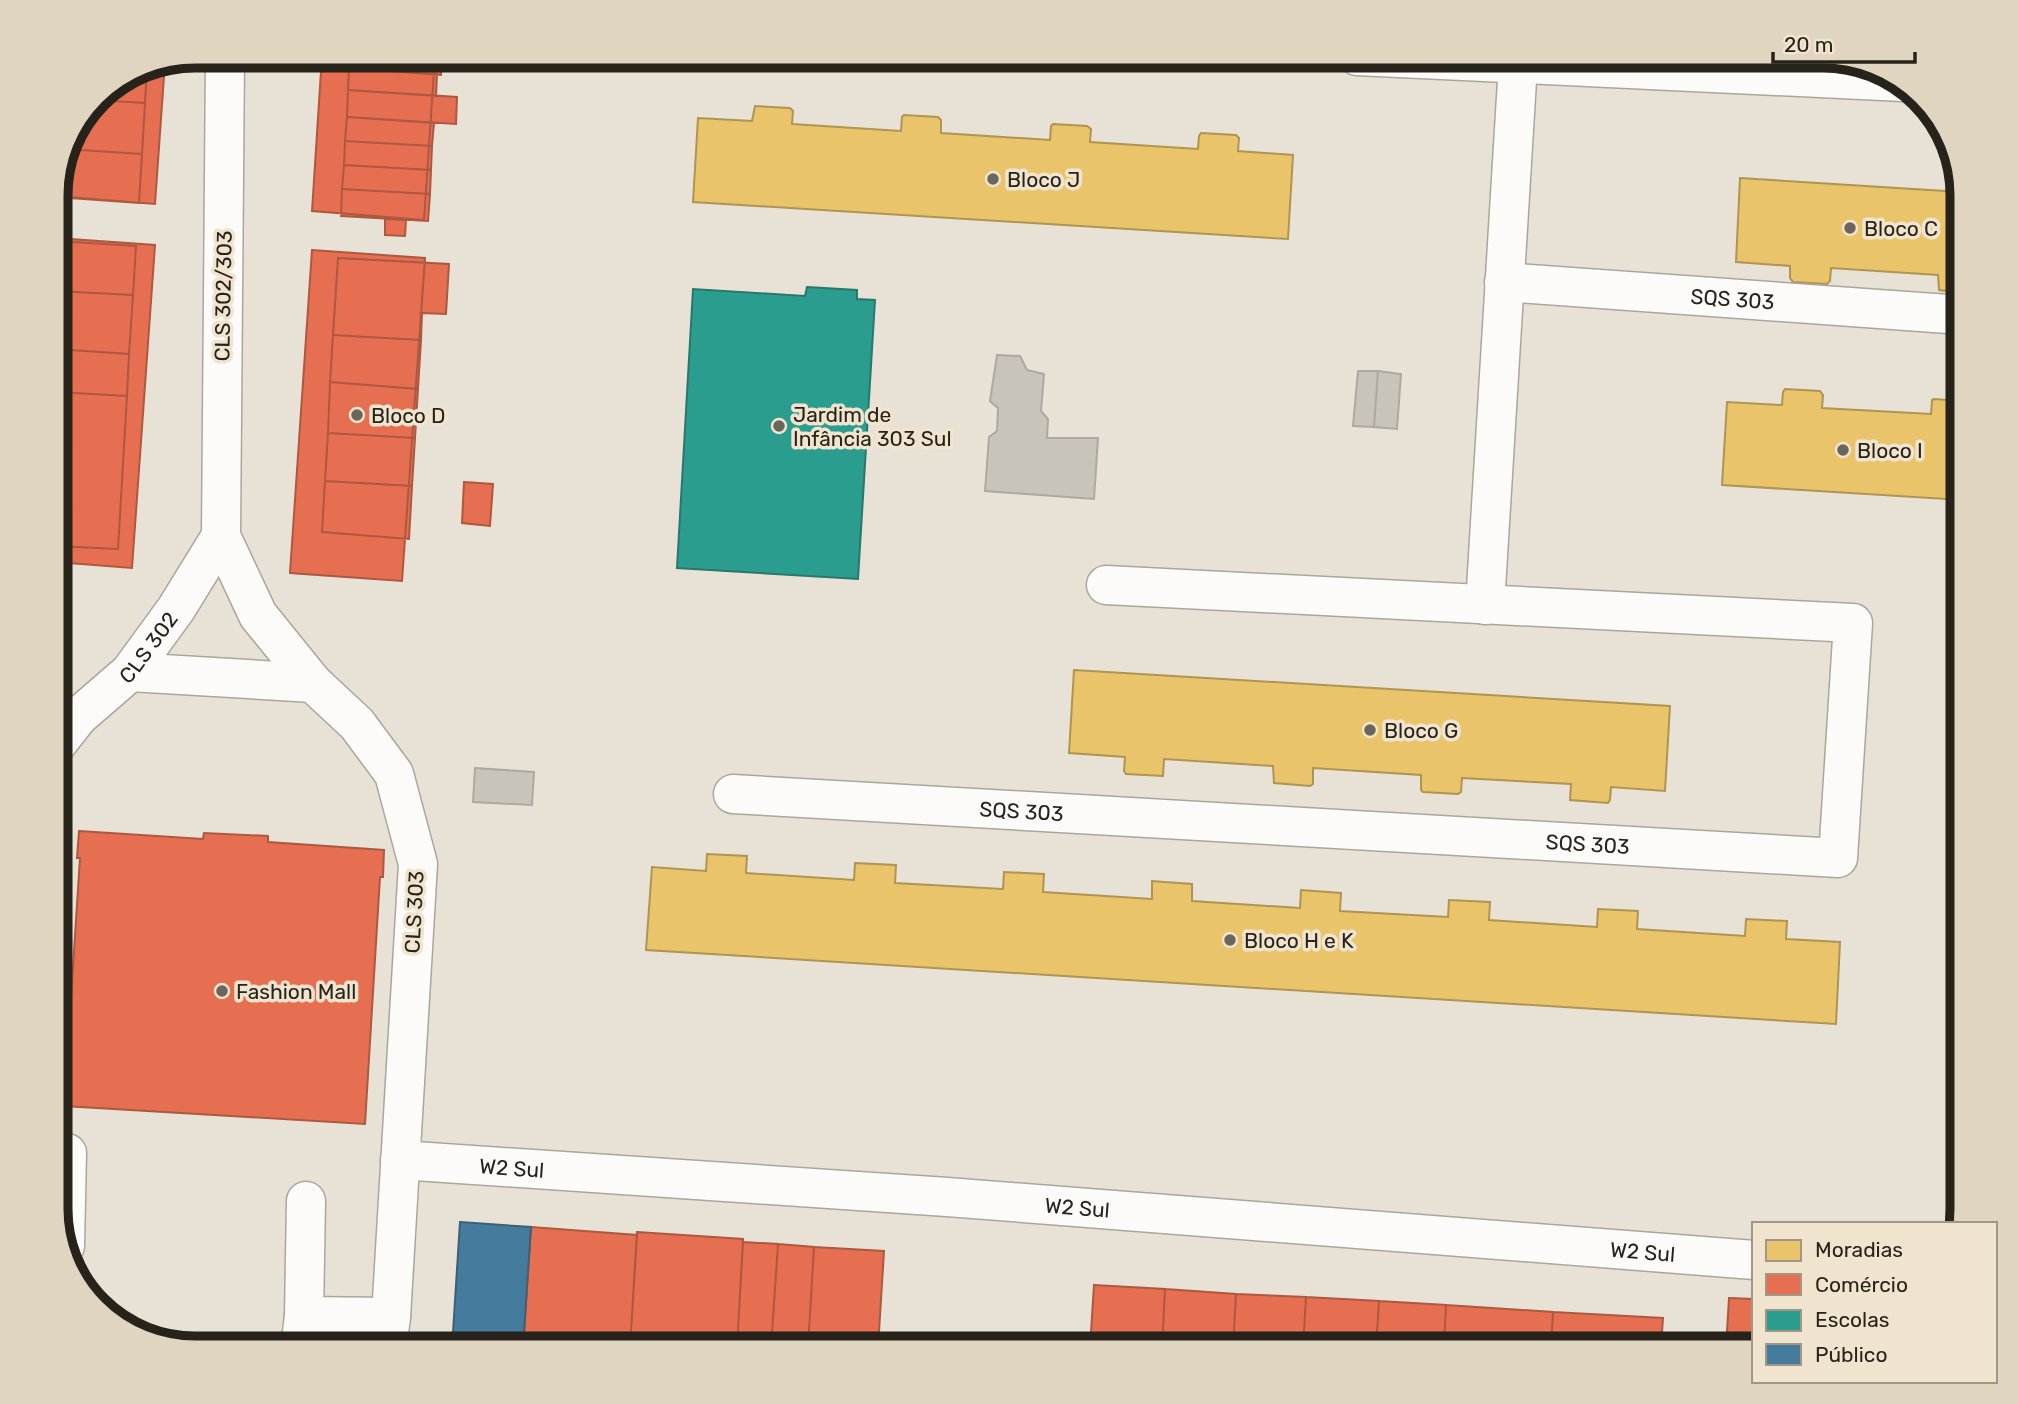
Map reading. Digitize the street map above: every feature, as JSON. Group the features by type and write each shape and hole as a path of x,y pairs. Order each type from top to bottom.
{"street":[{"name":"CLS 302/303","path":"220,536 225,68"},
{"path":"1485,605 1518,68"},
{"path":"1604,68 1879,81"},
{"name":"SQS 303","path":"1504,282 1950,314"},
{"name":"CLS 302","path":"69,728 78,717 130,672 176,609 220,536"},
{"name":"CLS 303","path":"220,536 258,615 313,683 357,724 394,774 418,864 389,1333"},
{"name":"SQS 303","path":"733,794 1838,858 1853,623 1106,585"},
{"path":"130,672 313,683"},
{"name":"W2 Sul","path":"400,1160 933,1196 1752,1259"},
{"path":"306,1201 302,1332 389,1333"}],"building: Moradias":[{"name":"Bloco J","path":"755,106 790,108 793,111 792,124 901,131 904,115 938,117 941,120 941,133 1050,140 1053,124 1087,126 1091,129 1090,142 1198,149 1201,133 1236,135 1239,138 1238,151 1293,155 1288,239 693,202 698,118 752,121"},
{"name":"Bloco C","path":"1740,178 1950,191 1950,291 1939,290 1938,275 1831,268 1830,281 1827,284 1793,282 1790,278 1790,266 1736,262"},
{"name":"Bloco I","path":"1785,389 1820,391 1823,395 1822,408 1931,414 1932,400 1950,400 1950,499 1722,485 1727,402 1782,405"},
{"name":"Bloco G","path":"1074,670 1670,706 1665,791 1611,787 1608,803 1570,800 1571,784 1462,778 1461,792 1458,794 1423,792 1421,775 1313,768 1313,784 1310,786 1274,783 1273,766 1164,759 1163,776 1126,774 1125,757 1069,753"},
{"name":"Bloco H e K","path":"707,854 747,856 746,873 854,880 855,863 896,865 895,883 1003,889 1004,872 1044,874 1043,892 1152,899 1152,881 1192,884 1192,901 1300,908 1301,890 1341,893 1340,911 1448,917 1449,900 1490,902 1489,920 1597,927 1598,909 1638,911 1637,929 1745,936 1746,919 1787,921 1786,939 1840,942 1836,1024 646,950 652,867 706,871"}],"building: Comércio":[{"path":"321,68 434,68 424,220 312,211"},
{"path":"349,68 441,68 441,75"},
{"path":"349,68 437,74 436,96 348,90"},
{"path":"164,72 155,204 69,197 69,178 81,139 100,111 132,85"},
{"path":"146,78 145,103 110,101"},
{"path":"348,90 457,97 456,124 347,117"},
{"path":"110,101 145,103 142,154 77,150 94,118"},
{"path":"347,117 434,123 432,146 345,141"},
{"path":"345,141 432,146 431,170 344,165"},
{"path":"77,150 142,154 139,203 69,198 69,178"},
{"path":"344,165 431,170 430,194 342,189"},
{"path":"342,189 430,194 428,221 341,216"},
{"path":"385,219 406,220 405,236 385,235"},
{"path":"69,239 155,245 132,568 69,563"},
{"path":"69,242 136,246 133,295 69,292"},
{"name":"Bloco D","path":"312,250 425,258 402,581 290,573"},
{"path":"338,258 449,264 446,314 422,313 421,340 333,335"},
{"path":"69,292 133,295 129,354 69,350"},
{"path":"333,335 421,340 418,389 330,382"},
{"path":"69,350 129,354 127,396 69,393"},
{"path":"330,382 418,389 415,438 328,433"},
{"path":"69,393 127,396 118,549 69,547"},
{"path":"328,433 415,438 412,486 325,481"},
{"path":"325,481 412,486 409,539 322,532"},
{"path":"464,482 493,484 490,526 462,523"},
{"name":"Fashion Mall","path":"79,831 203,839 204,833 268,836 268,842 384,850 383,877 380,877 365,1124 69,1106 69,1028 80,858 77,858"},
{"path":"531,1227 637,1235 631,1336 524,1336"},
{"path":"637,1232 743,1239 738,1336 631,1336"},
{"path":"743,1242 778,1244 772,1336 738,1336"},
{"path":"778,1244 814,1247 809,1336 772,1336"},
{"path":"814,1247 884,1251 879,1336 809,1336"},
{"path":"1094,1285 1165,1289 1163,1336 1091,1336"},
{"path":"1165,1289 1236,1294 1234,1336 1163,1336"},
{"path":"1236,1294 1306,1297 1304,1336 1234,1336"},
{"path":"1306,1297 1379,1301 1377,1336 1304,1336"},
{"path":"1729,1298 1752,1299 1752,1336 1727,1336"},
{"path":"1379,1301 1446,1305 1445,1336 1377,1336"},
{"path":"1446,1305 1553,1312 1552,1336 1445,1336"},
{"path":"1553,1312 1663,1318 1662,1336 1552,1336"}],"building: Escolas":[{"name":"Jardim de Infância 303 Sul","path":"807,287 857,290 857,299 875,300 858,579 677,568 693,289 805,296"}],"building: Público":[{"path":"460,1222 531,1227 524,1336 453,1336"}],"building: Outros":[{"path":"997,355 1020,356 1027,370 1044,374 1041,411 1048,419 1047,438 1098,438 1094,499 985,491 989,437 997,431 998,408 990,401"},
{"path":"1358,371 1378,371 1374,427 1353,426"},
{"path":"1378,371 1401,374 1397,429 1374,427"},
{"path":"475,768 534,772 532,805 473,802"}],"place":[{"name":"Bloco J","path":"993,179"},
{"name":"Bloco C","path":"1850,228"},
{"name":"Bloco D","path":"357,415"},
{"name":"Jardim de Infância 303 Sul","path":"779,426"},
{"name":"Bloco I","path":"1843,450"},
{"name":"Bloco G","path":"1370,730"},
{"name":"Bloco H e K","path":"1230,940"},
{"name":"Fashion Mall","path":"222,991"}]}
